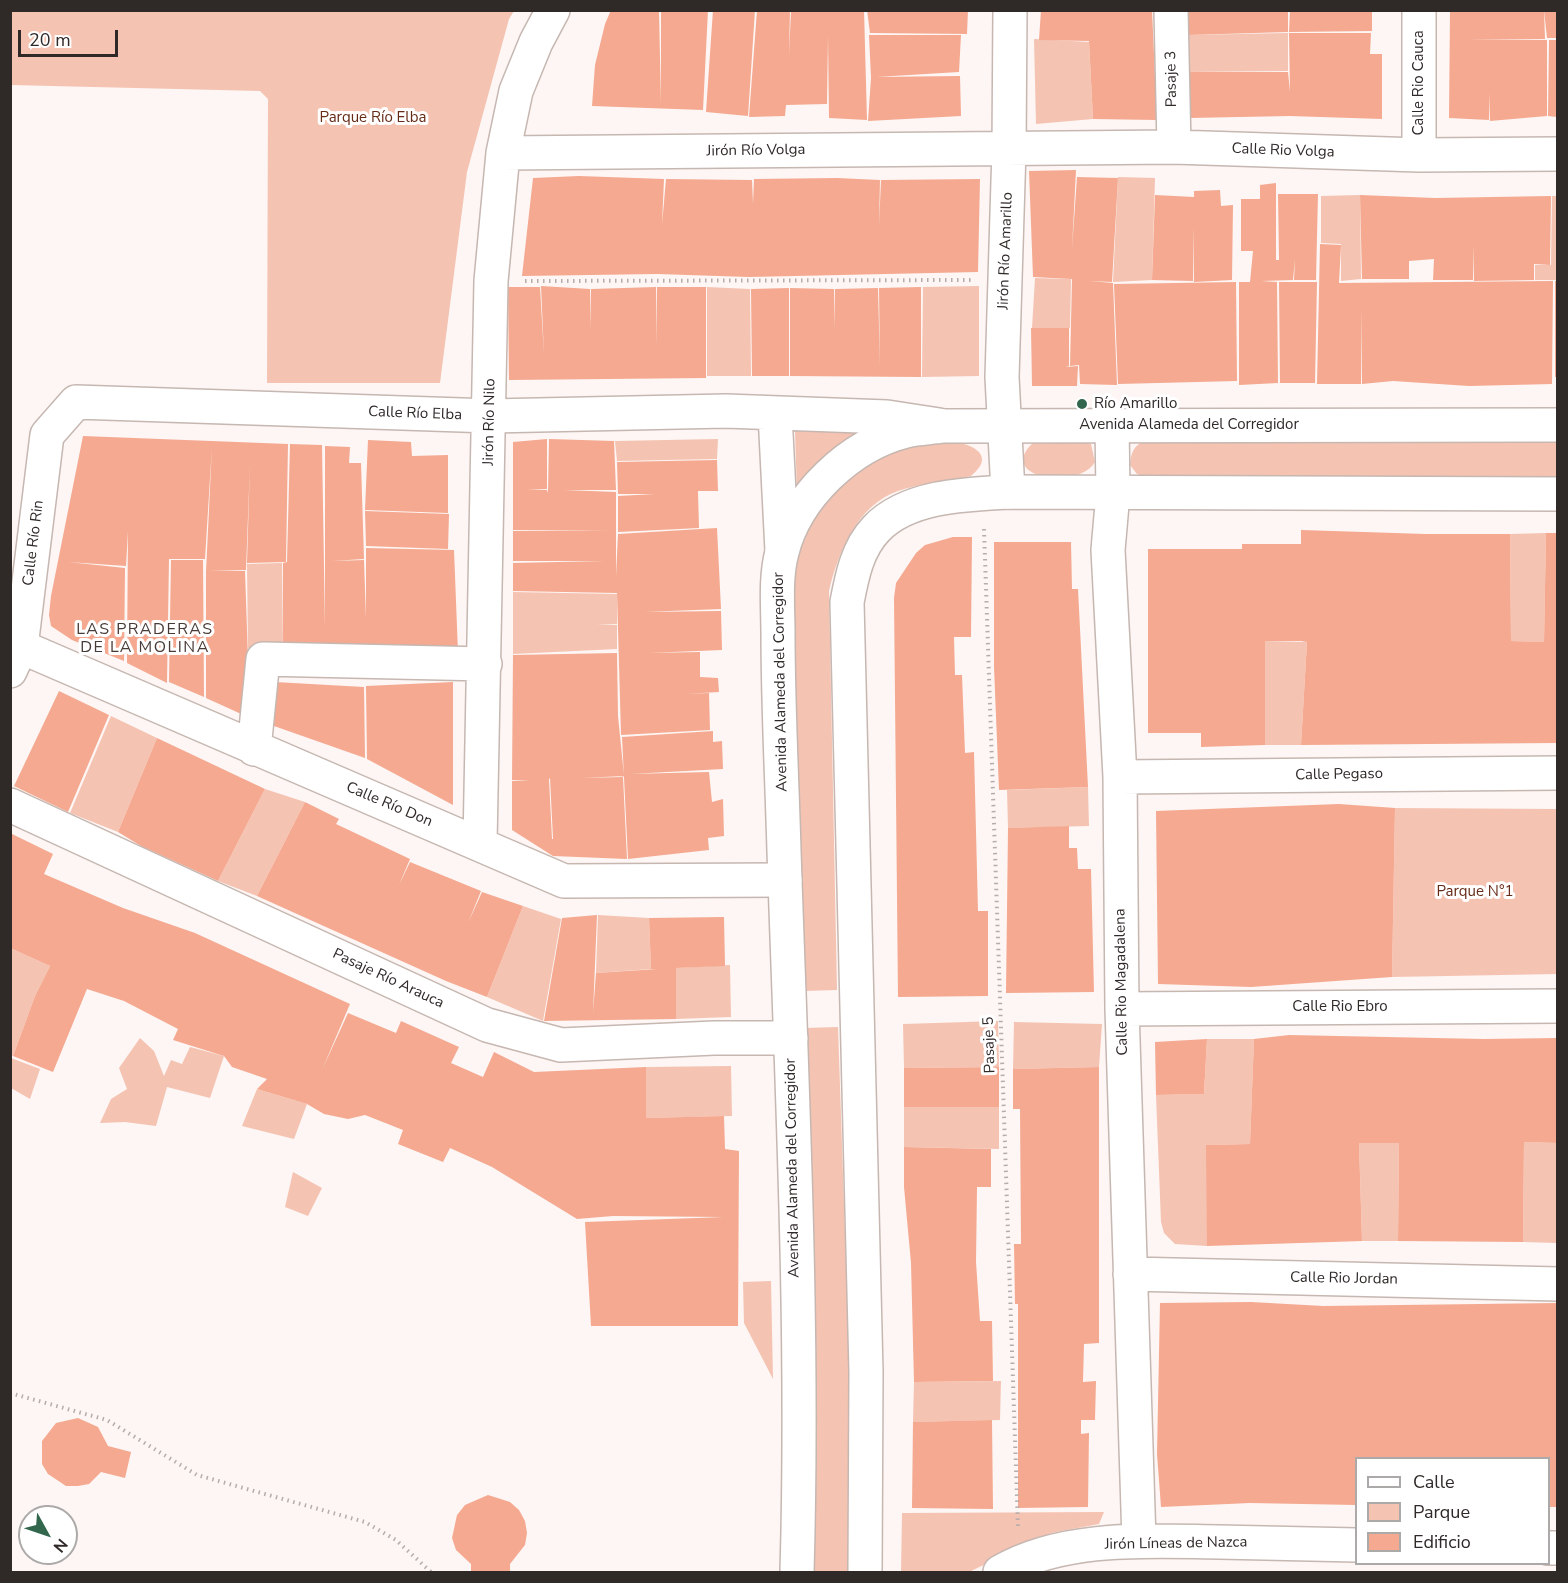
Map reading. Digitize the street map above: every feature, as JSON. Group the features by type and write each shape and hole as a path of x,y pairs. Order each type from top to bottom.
{"street":[{"name":"Jirón Río Nilo","path":"480,843 491,416 491,281 503,153 516,92 536,42 553,10"},
{"name":"Jirón Río Amarillo","path":"1008,492 1003,424 1010,10"},
{"name":"Pasaje 3","path":"1171,10 1174,147"},
{"name":"Calle Rio Cauca","path":"1419,10 1419,155"},
{"name":"Calle Rio Volga","path":"1009,149 1174,147 1419,155 1557,154"},
{"name":"Jirón Río Volga","path":"503,153 1009,149"},
{"name":"Calle Río Elba","path":"62,418 76,402 491,416 701,411 887,417 942,426"},
{"path":"775,414 782,551"},
{"name":"Calle Río Rin","path":"14,653 47,435 62,418"},
{"name":"Avenida Alameda del Corregidor","path":"797,1572 800,1478 791,1038 778,659 779,573 782,551 793,526 813,493 840,464 867,447 904,431 942,426 1003,424 1557,425"},
{"name":"Calle Rio Magadalena","path":"1112,424 1113,493 1108,550 1120,777 1122,1009 1139,1541"},
{"path":"865,1572 866,1372 847,602 861,550 876,529 898,513 928,502 968,495 1008,492 1557,494"},
{"name":"Calle Río Don","path":"14,653 254,749 480,843 564,881 785,880"},
{"path":"254,749 263,658 485,664"},
{"name":"Calle Pegaso","path":"1120,777 1557,773"},
{"name":"Pasaje Río Arauca","path":"10,805 487,1025 561,1045 714,1038 791,1038"},
{"name":"Calle Rio Ebro","path":"1122,1009 1557,1006"},
{"name":"Calle Rio Jordan","path":"1130,1274 1557,1284"},
{"name":"Jirón Líneas de Nazca","path":"1010,1567 1082,1546 1139,1541 1355,1545"}],"path":[{"path":"491,281 1004,280"},
{"name":"Pasaje 5","path":"984,529 1010,1567"},
{"path":"10,1393 107,1419 197,1474 365,1522 396,1540 431,1572"}],"green space":[{"name":"Parque Río Elba","path":"11,10 514,11 509,19 467,172 440,383 267,383 268,99 260,91 11,85"},
{"path":"1288,33 1288,71 1187,72 1188,35"},
{"path":"1034,39 1089,42 1093,119 1036,124"},
{"path":"1118,177 1155,178 1152,280 1113,282"},
{"path":"1360,195 1361,279 1341,281 1341,244 1321,243 1321,196"},
{"path":"1552,196 1557,196 1557,280 1535,280 1535,265 1551,265"},
{"path":"1035,278 1071,279 1070,328 1032,328"},
{"path":"979,286 979,376 922,377 923,287"},
{"path":"707,287 750,289 751,376 707,376"},
{"path":"795,431 867,433 797,495"},
{"path":"718,439 717,459 617,461 615,441"},
{"path":"1081,440 1091,444 1095,462 1086,471 1058,478 1031,472 1024,464 1025,454 1035,441"},
{"path":"1146,440 1557,440 1557,478 1146,477 1137,474 1130,465 1134,450"},
{"path":"951,441 967,445 979,452 982,462 978,469 971,476 898,491 871,507 844,546 833,576 829,591 837,990 804,991 793,574 815,518 830,496 847,478 891,453 919,445"},
{"path":"1546,533 1544,642 1511,641 1510,534"},
{"path":"282,563 283,648 248,648 247,564"},
{"path":"513,592 617,594 617,624 597,624 617,625 617,649 513,654"},
{"path":"1265,641 1307,642 1301,745 1265,745"},
{"path":"111,716 157,738 118,832 70,813"},
{"path":"1088,787 1089,826 1008,828 1007,790"},
{"path":"265,789 305,802 257,896 218,881"},
{"name":"Parque N°1","path":"1395,808 1557,809 1557,974 1392,977"},
{"path":"523,906 561,919 543,1021 487,997"},
{"path":"598,915 649,918 651,969 596,973"},
{"path":"10,948 50,966 35,996 13,1056 10,1055"},
{"path":"730,965 731,1017 676,1019 676,968"},
{"path":"998,1021 999,1067 904,1068 903,1024"},
{"path":"1014,1022 1102,1024 1099,1067 1013,1069"},
{"path":"838,1027 849,1351 851,1572 813,1572 805,1028"},
{"path":"140,1038 154,1051 164,1076 171,1060 182,1064 190,1047 224,1056 210,1098 167,1087 156,1126 125,1122 100,1123 111,1099 127,1089 119,1068"},
{"path":"1207,1039 1254,1039 1250,1144 1207,1145 1207,1246 1175,1244 1164,1233 1161,1222 1156,1095 1204,1094"},
{"path":"11,1058 40,1069 30,1099 11,1088"},
{"path":"731,1066 732,1116 646,1118 646,1067"},
{"path":"257,1089 307,1104 294,1139 242,1126"},
{"path":"904,1107 999,1107 999,1149 904,1147"},
{"path":"1524,1142 1557,1143 1557,1243 1523,1242"},
{"path":"1359,1143 1399,1143 1398,1241 1362,1241"},
{"path":"293,1172 322,1188 308,1216 285,1207"},
{"path":"771,1281 773,1379 744,1323 743,1282"},
{"path":"1001,1381 1000,1420 913,1422 914,1382"},
{"path":"1104,1512 1099,1524 1051,1533 969,1572 901,1572 902,1513"}],"building":[{"path":"611,10 659,10 661,104 661,10 708,10 703,110 592,106 595,65 605,24"},
{"path":"713,10 755,10 748,116 706,112"},
{"path":"757,10 790,10 789,56 791,10 864,10 867,120 829,118 828,35 827,104 786,105 785,116 749,117"},
{"path":"867,10 968,10 967,34 870,33"},
{"path":"1041,10 1152,10 1157,120 1093,119 1089,41 1039,40"},
{"path":"1188,10 1288,10 1288,32 1188,35"},
{"path":"1290,10 1372,10 1372,31 1289,32"},
{"path":"1450,10 1544,10 1545,39 1467,39 1547,40 1547,116 1490,121 1490,93 1489,120 1449,118"},
{"path":"1544,10 1557,10 1557,38 1547,38"},
{"path":"1289,33 1371,33 1370,54 1382,54 1382,119 1290,116 1189,118 1187,72 1288,72 1290,92"},
{"path":"869,35 961,35 959,72 876,77 960,76 961,116 868,121 871,78"},
{"path":"1549,40 1557,40 1557,117 1548,116"},
{"path":"1076,170 1072,249 1077,177 1118,178 1112,282 1089,281 1113,283 1117,385 1080,384 1079,365 1070,366 1072,279 1033,277 1029,171"},
{"path":"579,176 664,179 662,225 666,179 752,180 753,204 754,179 880,180 879,226 881,180 980,179 978,272 749,277 657,274 522,276 533,178"},
{"path":"1276,183 1276,260 1279,260 1278,194 1318,194 1316,280 1294,280 1295,259 1293,280 1261,281 1277,282 1278,383 1239,385 1239,282 1250,282 1253,251 1241,251 1241,199 1260,199 1260,185"},
{"path":"1220,190 1221,206 1233,205 1232,280 1194,282 1194,226 1193,281 1152,280 1155,195 1194,197 1194,191"},
{"path":"1360,195 1435,198 1551,196 1550,265 1534,264 1534,280 1474,281 1474,245 1473,280 1433,280 1434,259 1409,261 1409,279 1362,279"},
{"path":"1320,244 1341,245 1339,283 1553,281 1552,384 1469,386 1393,381 1362,384 1361,307 1361,384 1317,384"},
{"path":"1555,281 1557,281 1557,377 1555,377"},
{"path":"1236,282 1237,381 1118,384 1114,284"},
{"path":"1279,282 1317,282 1315,383 1280,383"},
{"path":"541,286 590,289 590,330 591,289 656,287 656,346 657,287 706,287 706,378 509,380 508,287 540,287 544,355"},
{"path":"921,287 921,377 790,376 790,288 834,289 835,329 835,289 878,288 880,367 879,288"},
{"path":"789,288 789,376 752,376 751,289"},
{"path":"1031,328 1069,328 1069,366 1066,367 1078,366 1077,386 1032,386"},
{"path":"83,436 288,444 286,562 247,563 250,463 246,570 209,571 245,571 250,718 206,698 206,572 212,446 205,559 169,559 167,683 127,663 128,531 126,566 68,562 125,568 124,661 72,640 51,626 49,615 51,596"},
{"path":"547,439 547,489 527,489 547,490 548,493 549,439 614,441 616,490 564,490 616,492 616,576 618,534 717,528 721,609 644,612 721,611 722,650 648,653 700,652 700,677 718,678 719,692 685,694 709,693 710,730 621,735 617,593 513,591 513,563 605,561 513,561 513,531 612,530 513,530 513,442"},
{"path":"368,440 411,442 412,456 448,455 448,513 365,510"},
{"path":"290,444 322,445 325,629 325,446 350,447 349,463 361,463 364,559 332,561 364,560 366,619 366,548 454,550 458,653 283,648 283,563 287,562"},
{"path":"717,460 718,491 698,491 699,528 618,532 618,496 655,494 618,494 617,462"},
{"path":"365,511 449,514 448,549 366,546"},
{"path":"1301,530 1510,534 1511,641 1544,642 1546,533 1557,533 1557,743 1301,745 1307,642 1301,641 1265,641 1265,745 1201,747 1201,733 1148,733 1148,549 1242,549 1242,544 1301,544"},
{"path":"953,537 972,537 971,637 954,637 955,675 962,675 965,753 974,752 978,911 988,911 988,996 898,997 894,598 896,583 916,553 925,545"},
{"path":"994,542 1071,542 1072,589 1078,589 1088,787 999,790 994,667"},
{"path":"171,560 203,560 204,697 169,682"},
{"path":"617,653 618,716 624,776 582,778 623,777 627,859 553,856 512,830 512,781 530,780 512,780 513,655","holes":["550,778 553,839 549,779"]},
{"path":"275,682 364,687 365,758 274,726"},
{"path":"453,682 453,805 367,759 366,686"},
{"path":"59,691 109,715 68,812 14,786"},
{"path":"713,731 713,742 722,741 723,769 630,774 709,772 712,802 723,799 724,836 708,838 709,850 628,859 622,737"},
{"path":"157,738 265,789 218,881 141,846 118,832"},
{"path":"305,802 339,819 336,824 410,859 399,885 410,862 481,891 468,923 482,892 523,906 487,997 446,981 257,896"},
{"path":"1339,804 1395,808 1392,977 1251,987 1158,984 1156,811"},
{"path":"1069,826 1069,848 1077,848 1078,869 1091,869 1094,992 1006,993 1008,828"},
{"path":"10,833 53,854 44,874 123,908 195,933 350,1004 322,1070 348,1013 396,1033 401,1021 459,1047 451,1063 483,1077 494,1052 534,1072 646,1067 646,1118 724,1116 725,1149 739,1151 738,1326 591,1326 585,1222 724,1217 613,1216 577,1219 492,1167 450,1148 443,1162 398,1144 403,1130 365,1115 348,1119 324,1114 307,1104 257,1089 267,1079 232,1067 224,1056 173,1040 178,1029 124,1001 87,989 53,1072 13,1056 35,996 50,966 10,948"},
{"path":"597,915 593,1013 596,973 657,969 651,969 649,918 724,917 725,966 676,968 676,1019 544,1021 562,918"},
{"path":"1289,1035 1484,1039 1557,1038 1557,1143 1524,1142 1523,1242 1398,1241 1399,1143 1359,1143 1362,1241 1207,1246 1206,1145 1250,1144 1254,1039"},
{"path":"1207,1039 1204,1094 1156,1095 1155,1042"},
{"path":"999,1067 999,1107 904,1107 904,1068"},
{"path":"1099,1067 1099,1343 1084,1344 1083,1382 1096,1381 1095,1420 1081,1420 1081,1434 1089,1433 1088,1507 1018,1508 1018,1304 1015,1304 1014,1244 1021,1244 1020,1109 1013,1109 1013,1069"},
{"path":"904,1147 991,1149 991,1187 977,1187 976,1262 980,1321 992,1321 993,1381 914,1382 911,1263 904,1187"},
{"path":"1251,1302 1323,1306 1557,1303 1557,1507 1550,1507 1550,1457 1355,1457 1355,1505 1250,1503 1161,1507 1157,1454 1160,1303"},
{"path":"78,1418 98,1427 108,1446 131,1452 125,1478 101,1472 89,1484 66,1486 48,1474 42,1464 42,1441 56,1423"},
{"path":"992,1420 993,1509 912,1508 913,1422"},
{"path":"488,1495 510,1502 519,1510 525,1521 527,1533 525,1545 510,1564 510,1572 471,1572 471,1564 456,1550 452,1538 457,1515 465,1505"}],"place":[{"name":"Río Amarillo","path":"1082,404"}],"district":[{"name":"LAS PRADERAS DE LA MOLINA","path":"145,639"}]}
